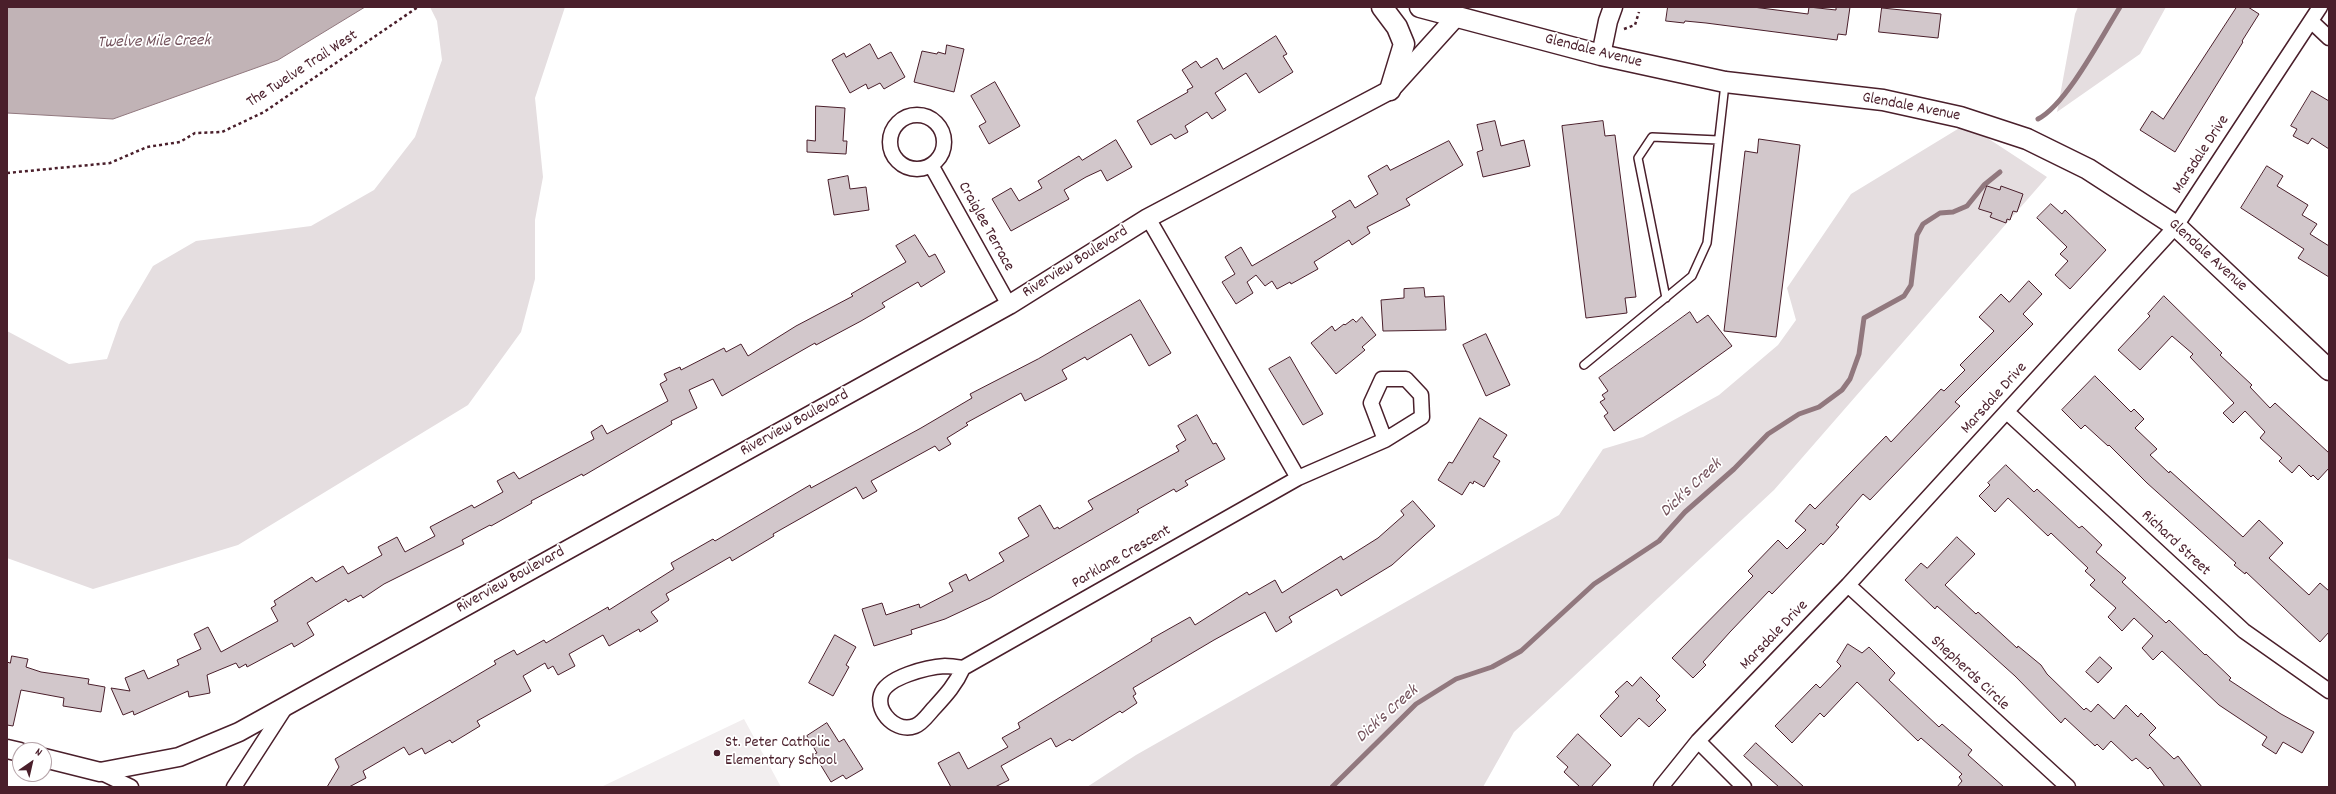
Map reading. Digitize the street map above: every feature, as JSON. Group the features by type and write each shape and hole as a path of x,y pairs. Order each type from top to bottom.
{"main road":[{"path":"1382,7 1397,27 1404,44 1390,90"},
{"name":"Glendale Avenue","path":"1420,7 1601,55 1725,82 1883,100 1960,117 2027,139 2081,165 2176,226 2329,370"}],"street":[{"path":"1601,55 1608,21 1613,7"},
{"name":"Marsdale Drive","path":"1661,787 1698,741 1848,585 2176,226 2320,7"},
{"name":"Riverview Boulevard","path":"100,772 157,762 200,750 239,732 1009,305 1148,218 1390,90 1456,17"},
{"path":"2311,21 2329,38"},
{"name":"Craiglee Terrace","path":"931,165 1009,305"},
{"path":"1148,218 1298,478"},
{"name":"Parklane Crescent","path":"963,668 1298,478 1384,440 1422,417 1421,395 1406,379 1382,379 1371,403 1384,440"},
{"name":"Richard Street","path":"2007,412 2244,631 2329,691"},
{"name":"Shepherds Circle","path":"1848,585 2068,787"},
{"path":"945,666 963,668 957,682 923,720 915,726 906,728 897,725 884,713 880,696 883,690 893,680 910,674 945,666"},
{"path":"234,787 287,705"},
{"path":"1698,741 1744,787"},
{"name":"Riverview Boulevard","path":"52,760 100,772 131,787"}],"lane":[{"path":"1584,365 1692,276 1706,243 1725,82"},
{"path":"1666,298 1638,158 1652,138 1718,140"}],"path":[{"name":"The Twelve Trail West","path":"7,173 110,163 147,147 180,142 195,133 222,132 264,112 418,7"},
{"path":"1624,29 1635,25 1639,12"}],"shaded area":[{"path":"430,7 565,7 535,98 543,177 535,220 535,279 521,332 468,405 238,545 93,589 7,558 7,331 69,364 107,359 120,322 153,266 196,241 311,226 374,190 415,137 442,60 437,21"},
{"path":"2078,7 2166,7 2140,54 2057,112 2075,14"},
{"path":"1966,124 2047,177 1774,490 1514,732 1483,787 1087,787 1136,755 1559,515 1603,449 1643,437 1719,395 1778,345 1796,320 1787,288 1851,194"},
{"name":"St. Peter Catholic Elementary School","path":"744,719 781,787 601,787"}],"water":[{"name":"Twelve Mile Creek","path":"7,7 365,7 278,60 113,119 7,113"}],"building":[{"path":"1668,7 1753,7 1808,14 1809,7 1836,10 1836,7 1850,7 1846,35 1838,34 1837,40 1706,23 1666,21"},
{"path":"2237,7 2248,7 2259,14 2175,152 2140,130 2152,111 2163,119"},
{"path":"1882,8 1941,14 1938,38 1879,32"},
{"path":"1276,36 1287,54 1283,56 1293,72 1259,93 1246,73 1215,93 1226,110 1212,119 1207,112 1185,126 1188,132 1175,139 1171,134 1151,145 1137,121 1188,92 1187,90 1193,87 1182,70 1196,61 1201,68 1217,58 1223,69"},
{"path":"870,44 878,59 891,52 905,77 884,89 880,83 868,89 866,84 850,93 832,60 844,53 846,57"},
{"path":"947,45 964,49 954,92 914,82 922,51 945,54"},
{"path":"995,82 1020,126 989,144 979,126 986,122 971,96"},
{"path":"2312,91 2329,101 2329,149 2312,138 2308,144 2293,136 2297,129 2291,126"},
{"path":"816,106 845,108 843,141 847,141 846,154 807,152 807,140 815,141"},
{"path":"1495,121 1501,146 1524,140 1530,166 1483,177 1477,152 1483,150 1477,125"},
{"path":"1603,121 1605,136 1615,135 1636,297 1625,298 1627,313 1586,318 1562,126"},
{"path":"1759,139 1800,145 1776,337 1724,331 1745,151 1757,153"},
{"path":"1116,140 1132,167 1107,181 1101,170 1086,177 1064,190 1069,199 1011,231 992,199 1011,188 1019,201 1042,188 1038,181 1079,156 1082,160"},
{"path":"1449,141 1463,165 1406,199 1410,205 1367,227 1370,233 1352,245 1349,240 1314,262 1318,269 1291,284 1290,282 1277,289 1272,281 1265,286 1256,275 1247,282 1253,293 1236,304 1222,282 1235,274 1225,257 1241,247 1252,266 1336,217 1332,211 1350,200 1355,208 1378,194 1368,176 1387,165 1390,170"},
{"path":"2267,166 2283,176 2277,186 2308,205 2302,215 2317,224 2310,234 2329,246 2329,277 2298,258 2304,249 2241,208"},
{"path":"848,176 850,189 866,187 869,210 834,215 828,180"},
{"path":"1987,186 2000,190 2001,186 2023,194 2017,212 2013,211 2010,220 2007,219 2006,223 1990,217 1992,213 1979,209"},
{"path":"2051,204 2062,214 2065,210 2106,250 2070,289 2055,275 2068,261 2060,254 2067,247 2037,218"},
{"path":"915,235 929,257 935,254 945,272 921,287 918,282 882,303 885,307 861,321 816,345 815,343 722,396 713,379 689,390 697,408 671,421 672,424 583,476 582,474 531,501 532,503 491,526 490,525 462,540 464,544 384,584 363,598 361,595 348,602 346,599 307,623 314,635 294,647 292,643 247,667 246,664 239,668 236,663 207,675 210,693 189,697 188,691 134,715 133,711 123,715 111,688 130,691 125,678 144,670 148,679 179,665 177,660 201,649 194,634 208,627 221,652 278,621 271,608 276,605 274,601 312,577 316,582 343,566 348,574 382,555 378,547 397,537 405,552 435,536 430,527 472,505 474,508 503,492 497,481 514,472 519,479 594,439 591,432 602,425 607,434 668,401 660,384 667,380 664,374 680,367 681,370 724,348 726,352 741,344 748,356 796,326 853,296 851,294 906,262 896,246"},
{"path":"2029,281 2042,294 2023,314 2033,324 1955,402 1960,406 1870,500 1863,494 1836,525 1839,527 1823,545 1821,543 1772,594 1769,591 1703,662 1706,665 1693,678 1672,658 1753,576 1748,571 1778,540 1787,549 1806,530 1795,521 1810,504 1815,509 1886,436 1891,442 1941,389 1944,391 1965,370 1960,365 1994,331 1979,317 2001,294 2009,302"},
{"path":"1424,288 1425,297 1444,296 1446,330 1383,331 1381,300 1404,298 1404,289"},
{"path":"2164,296 2222,353 2220,355 2252,385 2250,387 2270,408 2275,403 2329,453 2329,468 2318,480 2313,475 2311,477 2299,465 2292,473 2279,461 2282,458 2260,438 2265,432 2245,411 2233,423 2223,413 2234,403 2190,357 2193,354 2172,336 2140,370 2118,350 2150,316 2148,314"},
{"path":"1140,300 1171,353 1149,366 1131,334 1087,360 1085,357 1062,370 1067,379 1025,401 1021,393 966,423 968,425 947,438 951,444 939,451 935,446 871,481 877,491 863,499 856,487 773,534 774,536 732,561 730,557 666,594 669,600 651,612 658,621 640,632 639,629 609,646 603,635 569,654 575,666 558,675 553,666 548,669 545,663 523,676 531,691 477,721 480,726 452,743 450,740 425,754 422,748 409,755 404,747 363,771 366,778 349,787 327,787 339,767 335,759 496,664 494,661 514,650 517,655 544,640 546,643 608,607 609,610 674,569 671,563 713,539 715,541 810,485 811,488 921,428 972,398 970,394 1038,359"},
{"path":"1690,312 1697,323 1708,315 1732,346 1614,431 1604,416 1608,413 1600,402 1605,399 1602,395 1608,391 1599,378"},
{"path":"1362,317 1376,335 1362,347 1365,350 1336,374 1311,343 1332,326 1335,331 1353,319 1356,322"},
{"path":"1486,334 1510,385 1486,396 1463,345"},
{"path":"1290,357 1323,414 1303,425 1269,369"},
{"path":"2095,376 2131,412 2134,409 2144,419 2135,428 2157,449 2150,455 2169,473 2170,471 2243,537 2259,520 2283,543 2269,558 2309,595 2320,583 2329,591 2329,632 2320,642 2246,572 2245,574 2234,565 2236,563 2147,483 2109,445 2108,446 2085,425 2081,429 2062,410"},
{"path":"1197,415 1213,444 1216,443 1225,459 1185,481 1188,485 1176,492 1174,489 1137,510 1139,512 990,598 945,619 911,630 912,634 874,646 862,609 882,603 886,615 919,604 920,608 953,591 949,583 966,574 969,581 1004,561 999,553 1029,536 1018,518 1040,505 1054,529 1058,527 1059,529 1093,509 1088,501 1179,451 1176,446 1186,440 1178,426"},
{"path":"1480,418 1507,435 1493,457 1500,461 1484,487 1474,481 1473,484 1470,482 1462,495 1438,480 1449,462 1452,463"},
{"path":"2006,465 2034,492 2037,489 2079,528 2082,526 2102,545 2096,552 2126,578 2122,582 2166,623 2169,620 2231,678 2229,680 2281,714 2314,732 2302,753 2283,742 2276,754 2262,745 2267,737 2219,705 2162,651 2153,660 2142,648 2153,636 2134,618 2122,631 2108,617 2116,608 2090,585 2095,580 2085,571 2088,568 2051,533 2048,536 2008,498 1995,512 1979,496 1990,485 1988,483"},
{"path":"1413,501 1435,526 1392,565 1341,596 1337,589 1289,617 1292,622 1276,632 1265,612 1214,640 1133,688 1136,694 1133,696 1137,703 1122,713 1120,711 1072,741 1070,739 1056,747 1051,738 1001,766 1009,780 995,787 951,787 938,763 959,752 968,769 1008,747 1002,738 1020,728 1018,723 1152,641 1151,639 1190,617 1195,625 1247,592 1249,595 1275,580 1282,593 1341,556 1343,560 1378,538 1404,515 1401,511"},
{"path":"1957,537 1975,554 1945,585 1976,614 1978,612 2017,648 2018,646 2041,665 2047,674 2084,710 2086,708 2091,712 2098,704 2114,719 2126,705 2138,717 2141,713 2156,728 2149,735 2174,759 2178,756 2202,787 2165,787 2150,767 2148,769 2136,758 2132,761 2111,741 2103,750 2097,744 2095,746 2065,718 2061,723 2015,676 1937,606 1935,609 1905,580 1921,563 1927,568"},
{"path":"835,635 856,647 846,665 849,667 833,696 809,683"},
{"path":"1848,644 1862,653 1869,647 1895,673 1889,680 1939,727 1942,724 1972,750 1968,755 2004,787 1957,787 1962,781 1959,777 1962,774 1921,738 1918,741 1857,682 1824,717 1820,713 1792,743 1775,726 1816,684 1820,688 1841,666 1837,662"},
{"path":"12,656 28,659 26,667 41,672 89,679 88,684 105,687 101,712 63,706 64,698 21,690 13,726 7,725 7,662 10,663"},
{"path":"2100,657 2112,668 2098,683 2086,672"},
{"path":"1641,677 1660,696 1656,700 1666,710 1649,727 1639,718 1621,737 1600,716 1619,696 1615,692 1627,681 1632,686"},
{"path":"827,723 839,742 844,739 863,769 846,779 843,775 831,782 814,754 817,753 807,736"},
{"path":"1578,734 1611,765 1591,787 1580,787 1564,772 1568,767 1557,757"},
{"path":"1756,743 1804,787 1779,787 1744,756"}],"waterway":[{"path":"2038,119 2049,111 2072,85 2120,7"},
{"name":"Dick's Creek","path":"1332,787 1416,704 1456,679 1492,667 1521,651 1594,584 1659,541 1685,512 1734,469 1768,434 1799,414 1819,407 1842,390 1850,379 1859,354 1864,318 1904,296 1911,285 1917,235 1923,224 1940,213 1953,212 1967,206 1984,185 2000,172"}],"place":[{"name":"St. Peter Catholic Elementary School","path":"717,753"}]}
